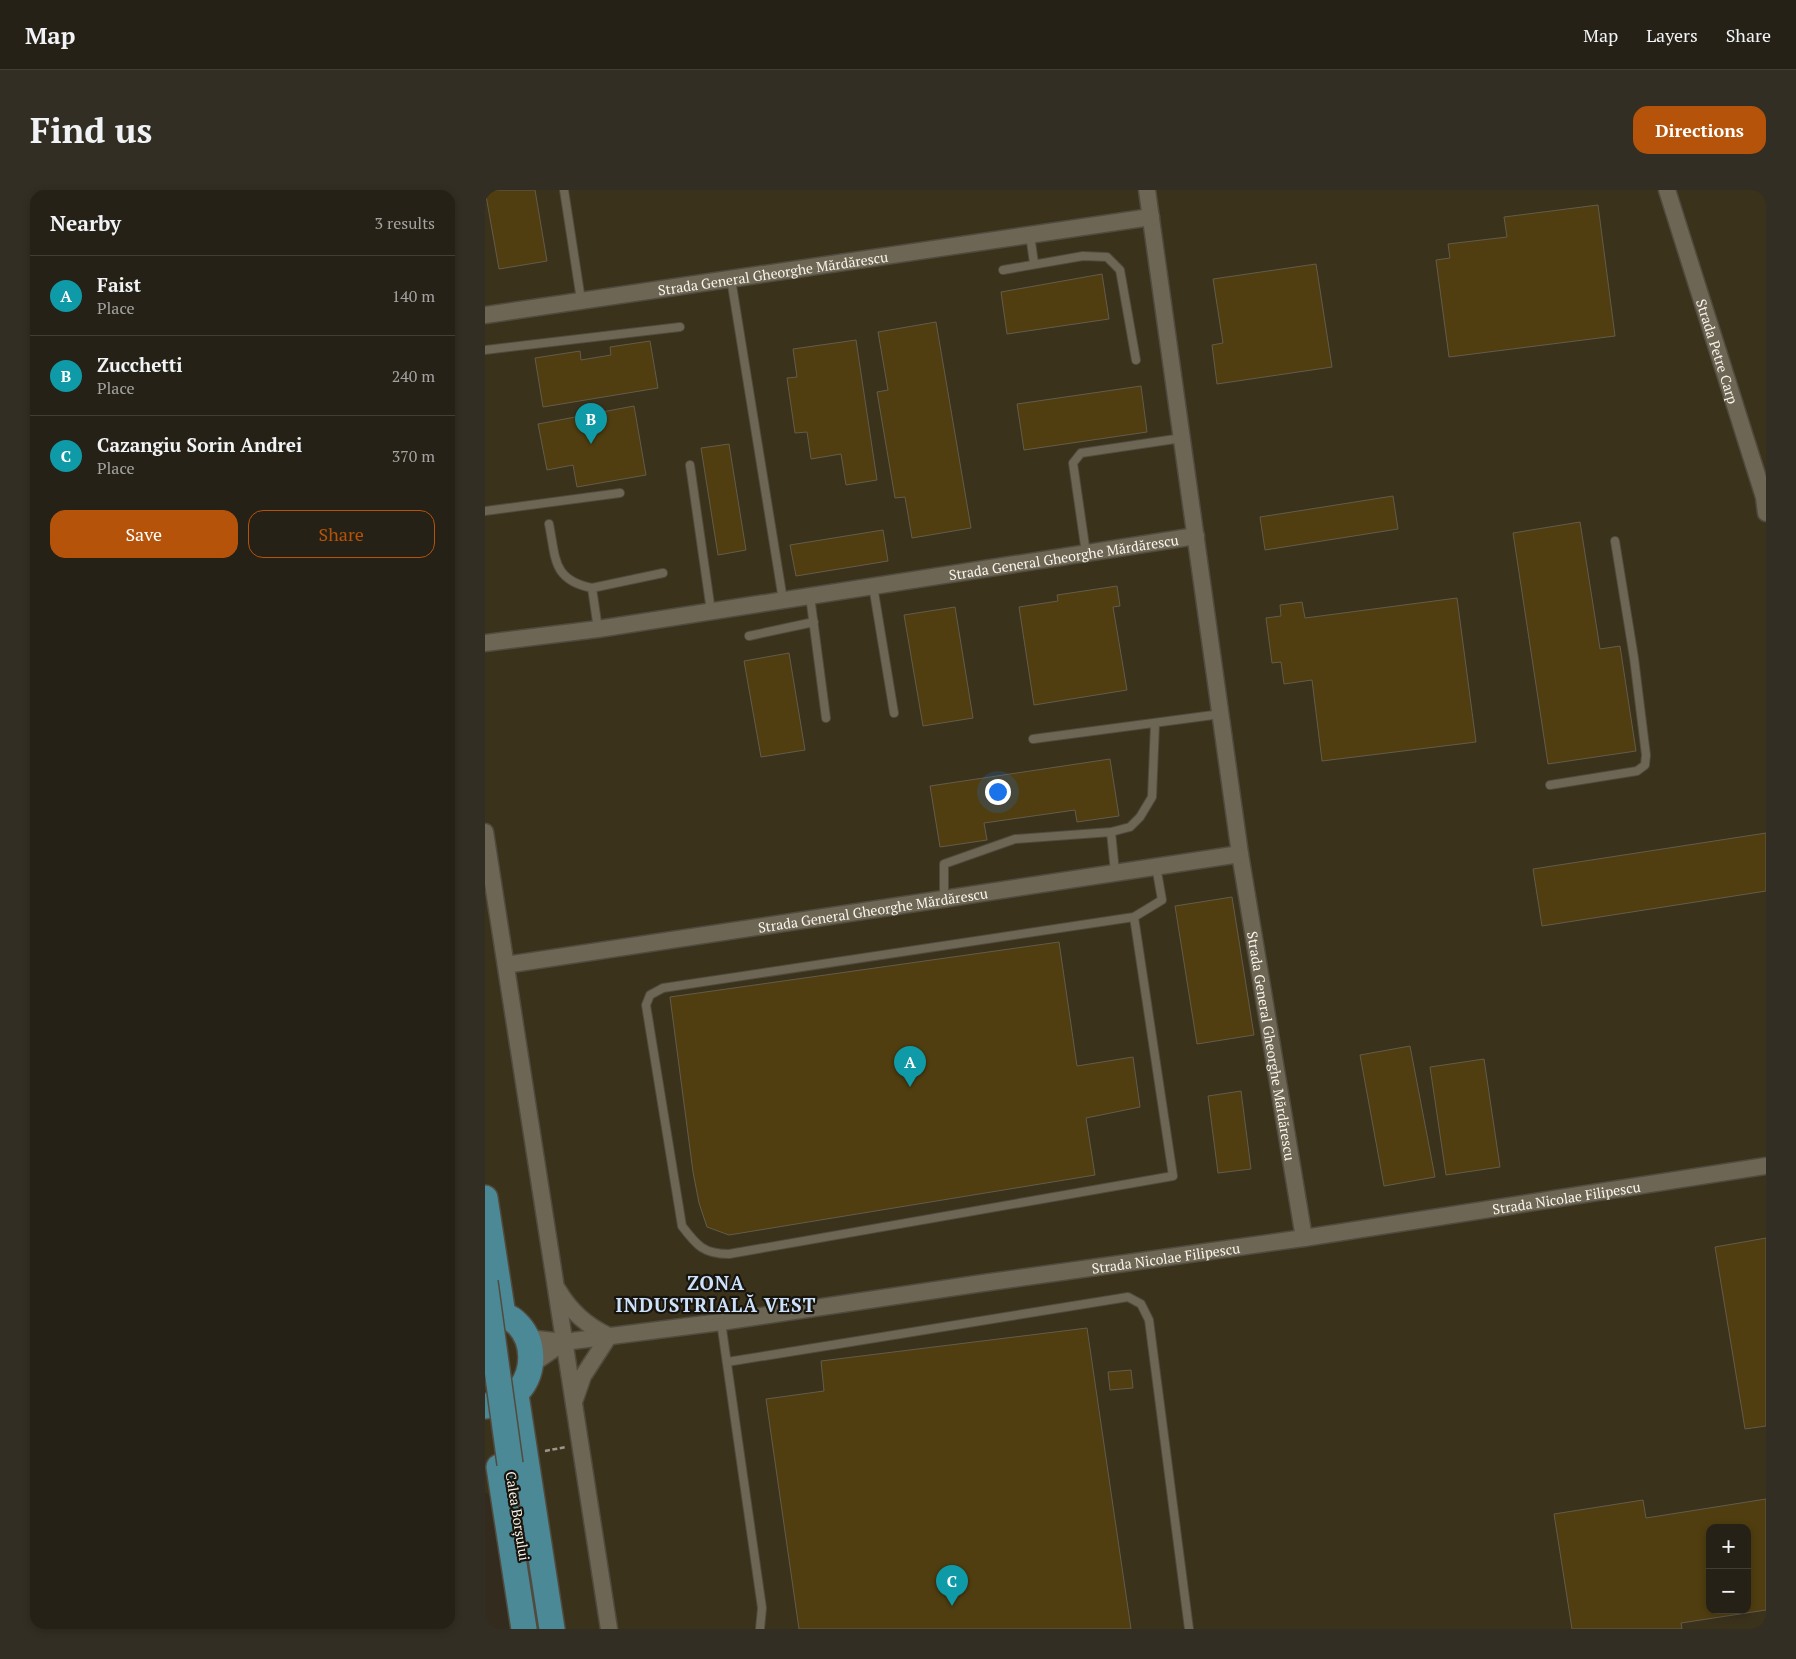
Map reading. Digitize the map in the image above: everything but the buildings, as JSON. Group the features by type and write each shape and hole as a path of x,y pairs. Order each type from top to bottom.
{"main road":[{"path":"485,1198 494,1313 517,1324 527,1338 532,1356 525,1383 516,1395 497,1405 485,1406"},
{"name":"Calea Borșului","path":"485,1282 498,1468 536,1629"},
{"name":"Calea Borșului","path":"485,1378 524,1629"},
{"path":"516,1395 552,1629"},
{"path":"498,1468 509,1629"}],"street":[{"name":"Strada General Gheorghe Mărdărescu","path":"1147,190 1240,854 1304,1238"},
{"name":"Strada Petre Carp","path":"1667,190 1764,498 1766,513"},
{"name":"Strada General Gheorghe Mărdărescu","path":"485,315 1151,217"},
{"name":"Strada General Gheorghe Mărdărescu","path":"485,643 598,629 1196,536"},
{"path":"485,832 609,1629"},
{"name":"Strada General Gheorghe Mărdărescu","path":"506,965 944,897 1240,854"},
{"name":"Strada Nicolae Filipescu","path":"527,1338 564,1342 721,1322 1304,1238 1766,1166"},
{"path":"555,1286 575,1313 592,1328 609,1336 583,1376 574,1404"},
{"name":"Strada Nicolae Filipescu","path":"531,1365 564,1342"}],"lane":[{"path":"564,190 581,300"},
{"path":"1030,235 1035,263"},
{"path":"1003,270 1083,256 1107,257 1115,262 1120,270 1136,360"},
{"path":"731,279 783,600"},
{"path":"485,350 680,327"},
{"path":"1086,553 1073,463 1076,458 1081,453 1182,438"},
{"path":"690,465 711,611"},
{"path":"485,511 620,493"},
{"path":"549,524 557,565 565,578 574,585 592,588 663,573"},
{"path":"1550,785 1637,771 1645,765 1646,755 1634,658 1615,541"},
{"path":"873,586 894,712"},
{"path":"592,588 598,629"},
{"path":"811,596 826,718"},
{"path":"749,636 814,622"},
{"path":"1033,739 1221,714"},
{"path":"944,897 944,864 1015,839 1111,832 1130,826 1140,817 1152,797 1155,724"},
{"path":"1111,832 1115,872"},
{"path":"1134,917 1173,1176 729,1254 713,1254 696,1245 682,1226 646,1005 649,996 663,988 1134,917 1162,900 1156,866"},
{"path":"727,1362 1128,1297 1141,1304 1149,1320 1189,1629"},
{"path":"721,1322 762,1608 760,1629"}],"shaded area":[{"path":"485,190 1766,190 1766,1629 552,1629 533,1505 485,1493"}],"place":[{"name":"Zucchetti","path":"591,444"},
{"name":"Faist","path":"910,1087"},
{"name":"Cazangiu Sorin Andrei","path":"952,1606"}],"district":[{"name":"ZONA INDUSTRIALĂ VEST","path":"716,1293"}]}
